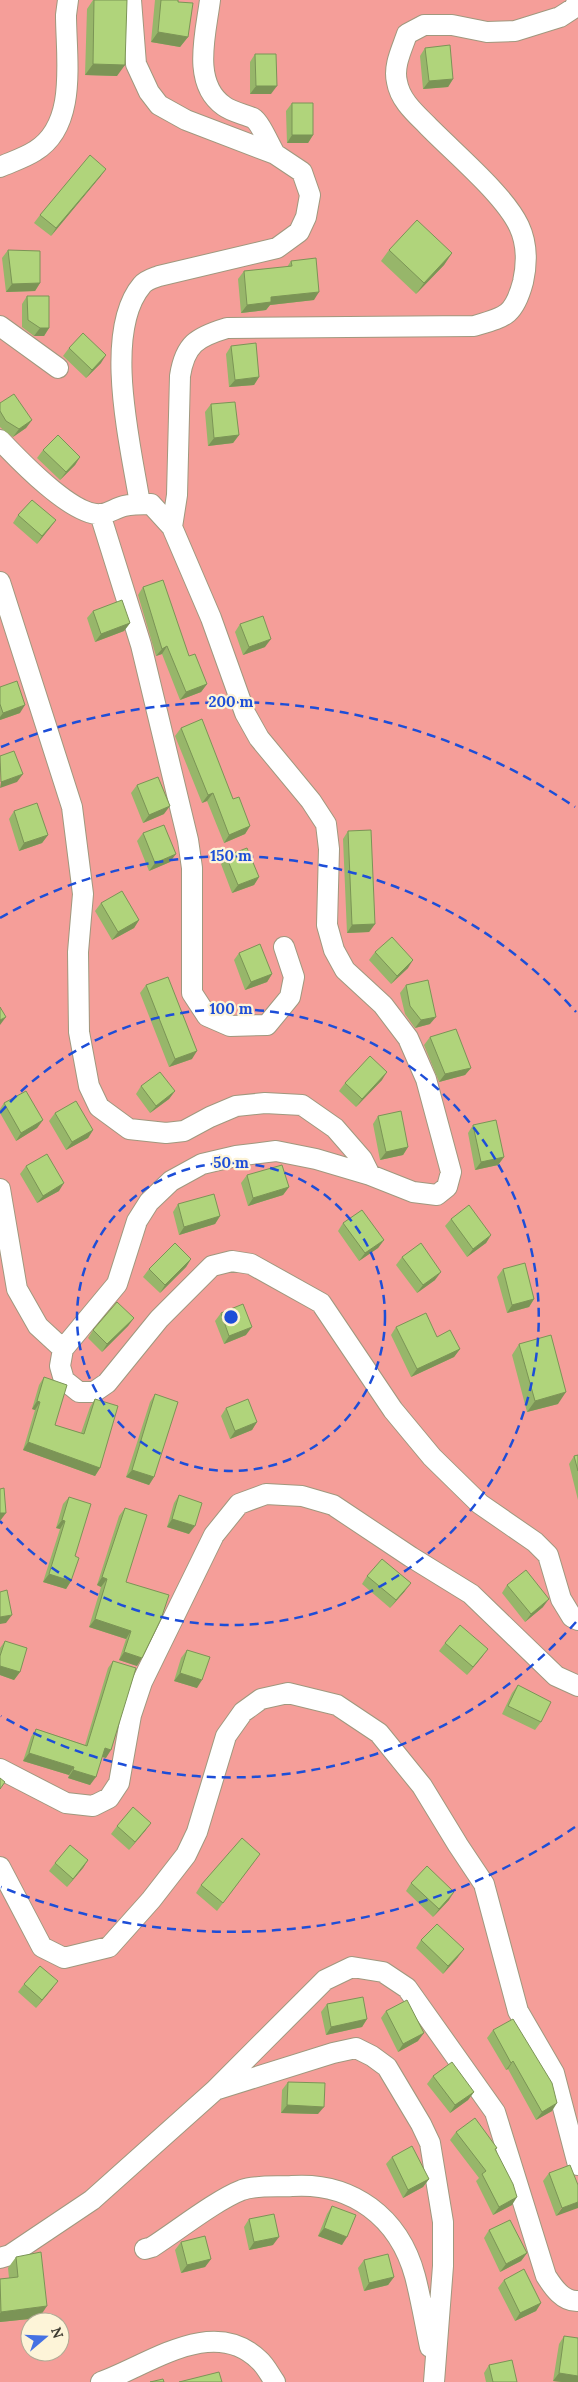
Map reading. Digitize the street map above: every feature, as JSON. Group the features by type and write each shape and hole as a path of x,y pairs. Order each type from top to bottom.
{"street":[{"path":"0,168 36,151 56,132 59,125 64,112 66,89 66,15 68,0"},
{"path":"131,0 136,64 149,92 159,106 186,120 275,154 302,172 310,195 306,217 299,232 277,248 159,276 143,283 130,305 123,326 120,353 121,380 140,504"},
{"path":"210,0 203,55 204,74 212,91 224,106 255,119 275,154"},
{"path":"172,527 177,495 180,376 183,357 206,334 227,328 474,326 503,317 518,301 524,275 526,251 519,226 502,200 407,105 396,82 397,62 407,34 424,25 452,26 487,32 515,31 560,17 574,8 578,0"},
{"path":"0,326 58,368"},
{"path":"0,440 26,468 60,496 82,508 100,514 125,506 151,504 172,527 211,618 245,713 259,738 311,801 326,824 328,849 327,925 334,950 345,970 383,1005 408,1038 435,1108 451,1172 447,1188 437,1195 413,1192 370,1175 316,1159 276,1152 236,1156 202,1164 186,1172 171,1181 149,1202 138,1221 117,1284 63,1349 60,1366 64,1380 79,1392 94,1392 107,1383 159,1319 212,1266 232,1261 251,1264 321,1303 393,1410 432,1457 480,1504 535,1542 548,1555 561,1599 572,1617 578,1620"},
{"path":"100,514 141,645 188,840 192,868 192,993 207,1016 230,1026 267,1024 290,997 294,977 284,947"},
{"path":"0,582 72,807 83,894 78,952 79,1032 89,1086 99,1107 129,1129 166,1133 184,1131 236,1106 265,1103 302,1105 335,1128 362,1159 370,1175"},
{"path":"0,1189 17,1289 38,1326 63,1349"},
{"path":"0,1769 66,1804 93,1806 109,1798 119,1783 131,1716 142,1682 214,1535 239,1504 266,1494 302,1496 333,1505 471,1594 556,1676 578,1686"},
{"path":"0,1867 42,1947 64,1958 108,1947 186,1855 197,1832 226,1736 244,1712 261,1699 288,1693 337,1705 380,1733 422,1786 458,1846 484,1884 518,2012 554,2073 578,2165"},
{"path":"0,2258 10,2255 92,2200 214,2091 325,1980 352,1967 383,1972 407,1988 495,2112 546,2276 555,2291 573,2302 578,2301"},
{"path":"214,2091 333,2053 356,2048 372,2056 387,2067 421,2124 430,2143 443,2222 443,2266 436,2378"},
{"path":"145,2249 152,2247 227,2198 244,2190 318,2186 343,2192 370,2206 398,2235 415,2274 436,2378"},
{"path":"101,2382 203,2340 236,2344 259,2360 275,2382"}],"shaded area":[{"path":"0,0 578,0 578,2382 0,2382"}],"building":[{"path":"94,0 127,0 125,65 93,64"},
{"path":"161,0 178,0 178,2 193,3 188,37 158,32"},
{"path":"450,45 453,79 429,81 425,48"},
{"path":"255,54 276,54 277,86 256,86"},
{"path":"292,103 313,103 313,135 292,135"},
{"path":"90,155 106,169 56,228 40,215"},
{"path":"417,220 452,253 424,283 389,250"},
{"path":"8,250 40,251 40,283 12,284"},
{"path":"316,258 319,292 271,297 271,302 247,305 244,271 292,266 291,261"},
{"path":"27,296 49,296 49,328 40,328 28,320"},
{"path":"83,333 106,355 92,370 69,348"},
{"path":"256,343 259,377 235,380 231,346"},
{"path":"14,394 32,420 19,429 6,421 0,411 0,403"},
{"path":"235,402 239,435 214,438 211,404"},
{"path":"58,435 80,457 66,472 43,450"},
{"path":"32,500 56,520 42,536 18,515"},
{"path":"163,580 189,656 195,654 207,684 186,692 167,646 162,649 143,587"},
{"path":"122,600 130,623 101,634 93,611"},
{"path":"263,616 271,639 249,647 240,624"},
{"path":"17,681 25,705 3,713 0,704 0,687"},
{"path":"202,719 233,799 239,797 250,826 229,835 213,793 208,795 181,728"},
{"path":"14,751 23,774 1,782 0,756"},
{"path":"158,777 170,806 149,815 137,785"},
{"path":"37,803 48,835 24,843 14,811"},
{"path":"164,825 176,854 155,863 143,833"},
{"path":"371,830 375,924 352,925 348,831"},
{"path":"247,848 259,877 238,885 226,856"},
{"path":"122,891 139,920 118,932 101,903"},
{"path":"392,937 413,960 397,976 375,952"},
{"path":"260,944 272,974 251,982 239,953"},
{"path":"168,977 197,1051 175,1059 146,985"},
{"path":"428,980 436,1017 421,1020 410,1006 406,985"},
{"path":"0,1007 6,1017 0,1020"},
{"path":"456,1029 471,1068 445,1074 430,1037"},
{"path":"370,1056 387,1072 362,1099 345,1083"},
{"path":"160,1072 175,1091 156,1106 141,1086"},
{"path":"26,1091 43,1120 21,1133 4,1103"},
{"path":"76,1101 93,1130 72,1142 55,1113"},
{"path":"401,1111 408,1147 386,1152 378,1116"},
{"path":"496,1120 504,1157 481,1162 473,1125"},
{"path":"47,1154 64,1183 43,1196 26,1166"},
{"path":"282,1165 289,1187 253,1198 247,1175"},
{"path":"214,1194 220,1216 184,1227 178,1204"},
{"path":"469,1205 491,1235 473,1249 451,1219"},
{"path":"362,1210 384,1240 365,1253 343,1223"},
{"path":"175,1243 191,1259 165,1285 149,1269"},
{"path":"421,1243 441,1272 423,1285 402,1257"},
{"path":"525,1263 534,1299 512,1305 503,1269"},
{"path":"117,1302 134,1318 107,1344 93,1330"},
{"path":"243,1304 252,1327 229,1336 221,1313"},
{"path":"426,1313 437,1337 450,1330 460,1349 417,1369 396,1327"},
{"path":"551,1335 566,1392 535,1401 519,1344"},
{"path":"44,1377 67,1385 55,1425 84,1434 95,1399 118,1406 100,1468 28,1442 40,1402 37,1401"},
{"path":"155,1394 178,1402 154,1477 132,1470"},
{"path":"248,1399 257,1422 235,1431 226,1408"},
{"path":"578,1455 578,1471 574,1456"},
{"path":"4,1488 6,1513 0,1513 0,1489"},
{"path":"179,1495 202,1503 195,1526 172,1519"},
{"path":"69,1497 91,1504 75,1556 79,1558 71,1581 49,1574 65,1521 62,1520"},
{"path":"125,1508 147,1515 126,1582 169,1595 161,1619 142,1658 124,1652 131,1631 95,1619 107,1579 102,1577"},
{"path":"382,1559 411,1583 396,1600 367,1576"},
{"path":"526,1570 549,1599 531,1614 507,1585"},
{"path":"7,1590 12,1615 0,1617 0,1592"},
{"path":"460,1625 488,1649 473,1667 445,1643"},
{"path":"5,1641 27,1648 20,1672 0,1666 0,1656"},
{"path":"187,1650 210,1657 202,1680 180,1673"},
{"path":"113,1661 136,1668 111,1750 105,1748 96,1777 73,1770 74,1767 29,1753 36,1729 87,1746"},
{"path":"518,1685 551,1702 541,1722 508,1706"},
{"path":"0,1778 5,1782 0,1789"},
{"path":"133,1807 151,1823 135,1842 117,1826"},
{"path":"242,1838 260,1854 223,1903 201,1885"},
{"path":"70,1845 88,1860 73,1879 55,1863"},
{"path":"427,1866 454,1892 439,1909 411,1883"},
{"path":"437,1924 464,1949 448,1966 421,1940"},
{"path":"40,1966 58,1981 42,2000 24,1984"},
{"path":"363,1997 367,2019 331,2027 327,2004"},
{"path":"407,2000 424,2033 403,2044 386,2011"},
{"path":"513,2019 552,2083 557,2103 542,2112 493,2030"},
{"path":"452,2062 474,2092 455,2105 433,2076"},
{"path":"288,2082 325,2083 324,2107 287,2105"},
{"path":"475,2118 497,2148 495,2149 513,2184 517,2197 499,2207 482,2174 486,2171 456,2132"},
{"path":"412,2146 429,2179 408,2190 392,2157"},
{"path":"570,2165 578,2185 578,2202 562,2208 549,2173"},
{"path":"332,2206 356,2215 347,2237 324,2228"},
{"path":"274,2214 279,2237 254,2242 249,2219"},
{"path":"510,2220 527,2253 506,2264 489,2230"},
{"path":"205,2236 211,2259 187,2265 181,2242"},
{"path":"41,2252 47,2306 1,2312 0,2279 18,2277 16,2257"},
{"path":"388,2254 394,2277 369,2283 364,2260"},
{"path":"524,2269 541,2303 520,2313 504,2280"},
{"path":"564,2336 578,2338 578,2376 559,2373"},
{"path":"512,2360 517,2382 493,2382 489,2365"},
{"path":"219,2372 222,2382 179,2382"},
{"path":"163,2379 164,2382 150,2382"}]}
